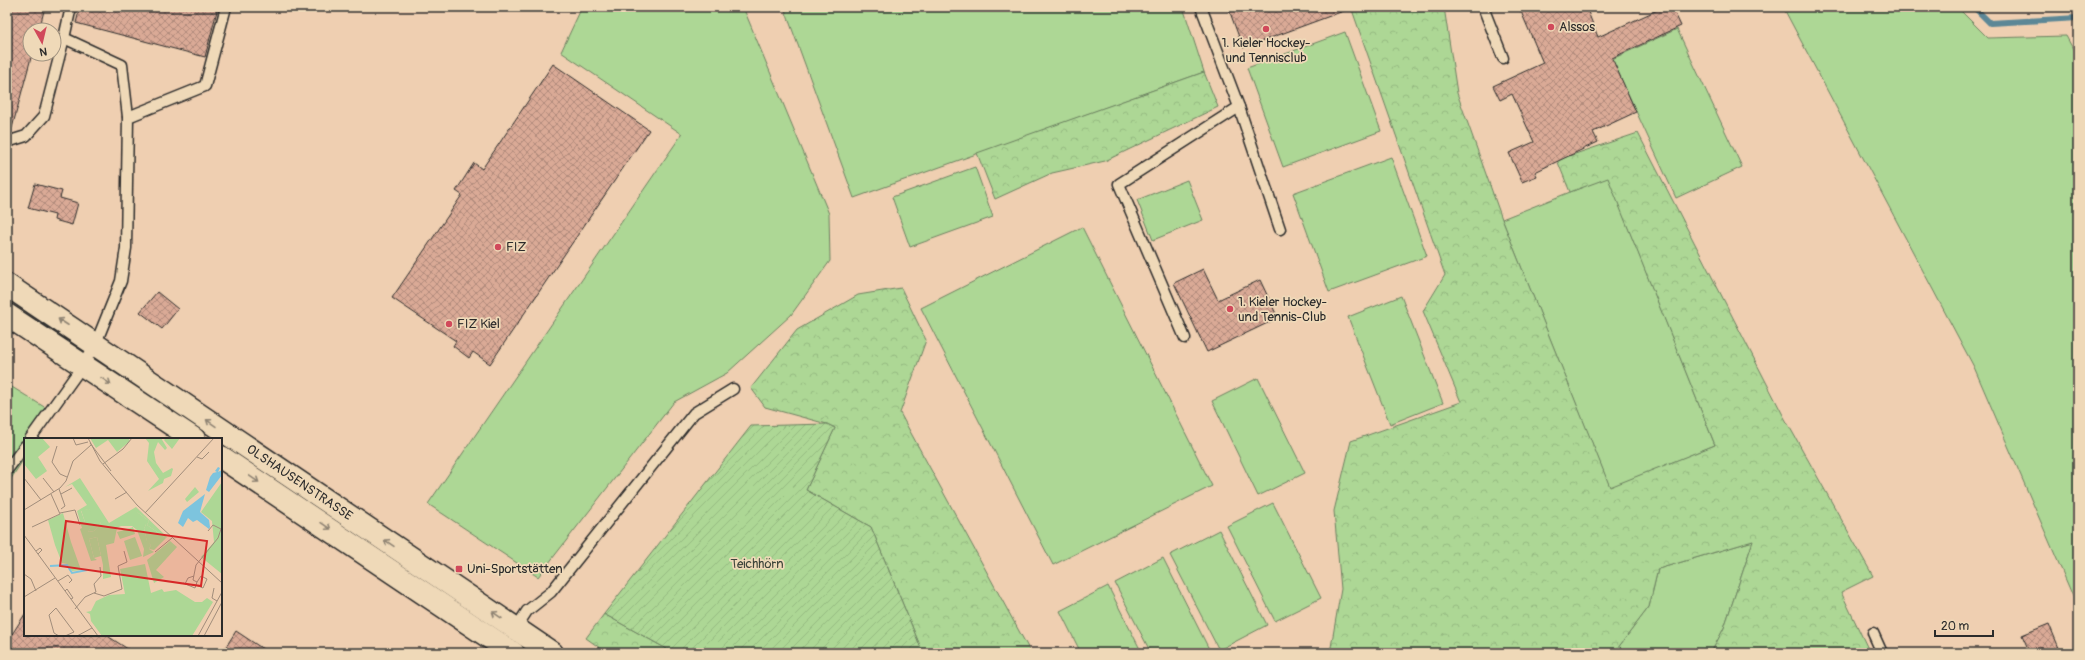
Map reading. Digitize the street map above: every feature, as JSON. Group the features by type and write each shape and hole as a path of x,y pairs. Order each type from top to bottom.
{"street":[{"name":"OLSHAUSENSTRASSE","path":"7,285 96,343 305,488 552,653"},
{"path":"7,314 192,438"},
{"name":"OLSHAUSENSTRASSE","path":"222,458 513,653"}],"lane":[{"path":"7,142 26,136 44,116 71,7"},
{"path":"128,117 205,86 226,7"},
{"path":"1201,7 1239,107 1280,229"},
{"path":"1483,7 1503,58"},
{"path":"31,438 96,343 121,281 126,248 128,117 122,65 64,38"},
{"path":"1185,338 1119,184 1239,107"},
{"path":"516,628 527,611 550,592 694,413 733,389"},
{"path":"7,470 24,447"},
{"path":"1873,633 1882,653"}],"green space":[{"path":"582,7 743,7 829,214 830,261 791,315 727,373 674,402 538,577 428,504 682,134 561,52"},
{"path":"784,7 1183,7 1204,72 854,198"},
{"path":"1351,7 1444,7 1457,93 1502,219 1610,487 1715,445 1608,178 1570,192 1557,160 1638,133 1784,417 1873,576 1841,592 1870,653 1711,653 1724,628 1753,541 1658,569 1649,607 1614,653 1330,653 1341,589 1334,511 1351,441 1461,402 1423,311 1445,275"},
{"path":"1783,7 1957,7 1988,38 2066,36 2078,58 2078,608 1974,367"},
{"path":"1677,29 1742,167 1676,198 1612,59"},
{"path":"1345,32 1381,131 1283,167 1247,68"},
{"path":"1204,72 1218,107 1105,161 1052,173 995,199 977,153"},
{"path":"1391,157 1427,256 1329,292 1293,193"},
{"path":"975,167 993,217 910,247 892,197"},
{"path":"1608,177 1715,445 1610,488 1502,219"},
{"path":"1187,180 1203,220 1153,240 1137,200"},
{"path":"1082,227 1212,486 1053,565 921,308"},
{"path":"901,288 926,340 900,413 1031,653 923,653 871,527 806,490 835,428 827,424 765,407 751,388 797,330 858,295"},
{"path":"1401,296 1443,403 1390,424 1348,317"},
{"path":"1258,378 1305,473 1258,496 1212,401"},
{"path":"7,384 54,413 38,438 24,438 24,459 7,485"},
{"name":"Teichhörn","path":"827,424 835,428 806,490 871,527 923,653 674,653 604,614 751,426"},
{"path":"1273,503 1321,598 1275,621 1227,526"},
{"path":"1219,530 1267,625 1219,650 1170,555"},
{"path":"1753,541 1724,628 1711,653 1614,653 1649,607 1658,569"},
{"path":"1163,558 1211,653 1151,653 1115,583"},
{"path":"1108,586 1142,653 1081,653 1060,611"},
{"path":"604,614 674,653 607,653 586,638"}],"building":[{"path":"7,7 45,7 41,22 22,22 22,62 30,62 12,128 7,127"},
{"path":"80,7 218,7 205,57 76,23"},
{"name":"1. Kieler Hockey- und Tennisclub","path":"1228,7 1349,7 1349,9 1243,48"},
{"path":"1519,7 1586,7 1598,37 1664,7 1672,7 1681,26 1612,58 1636,112 1593,132 1598,142 1535,172 1537,176 1522,182 1509,153 1534,142 1512,94 1500,100 1493,86 1543,63"},
{"name":"FIZ","path":"553,64 649,130 490,364 473,352 469,358 453,346 456,341 392,298 462,195 456,191 474,163 482,169"},
{"path":"35,184 62,191 60,198 78,203 72,225 54,220 55,215 28,208"},
{"name":"1. Kieler Hockey- und Tennis-Club","path":"1203,269 1218,300 1260,280 1278,318 1207,352 1174,283"},
{"path":"157,292 178,309 162,329 140,312"},
{"path":"24,616 24,636 108,636 134,653 7,653 7,642"},
{"path":"2049,624 2059,648 2048,653 2030,653 2022,635"},
{"path":"236,631 269,653 222,653"}],"waterway":[{"path":"1974,7 1990,23 2078,18"}],"place":[{"name":"Alssos","path":"1551,27"},
{"name":"1. Kieler Hockey- und Tennisclub","path":"1266,29"},
{"name":"FIZ","path":"498,247"},
{"name":"1. Kieler Hockey- und Tennis-Club","path":"1230,309"},
{"name":"FIZ Kiel","path":"449,324"},
{"name":"Uni-Sportstätten","path":"459,569"}]}
